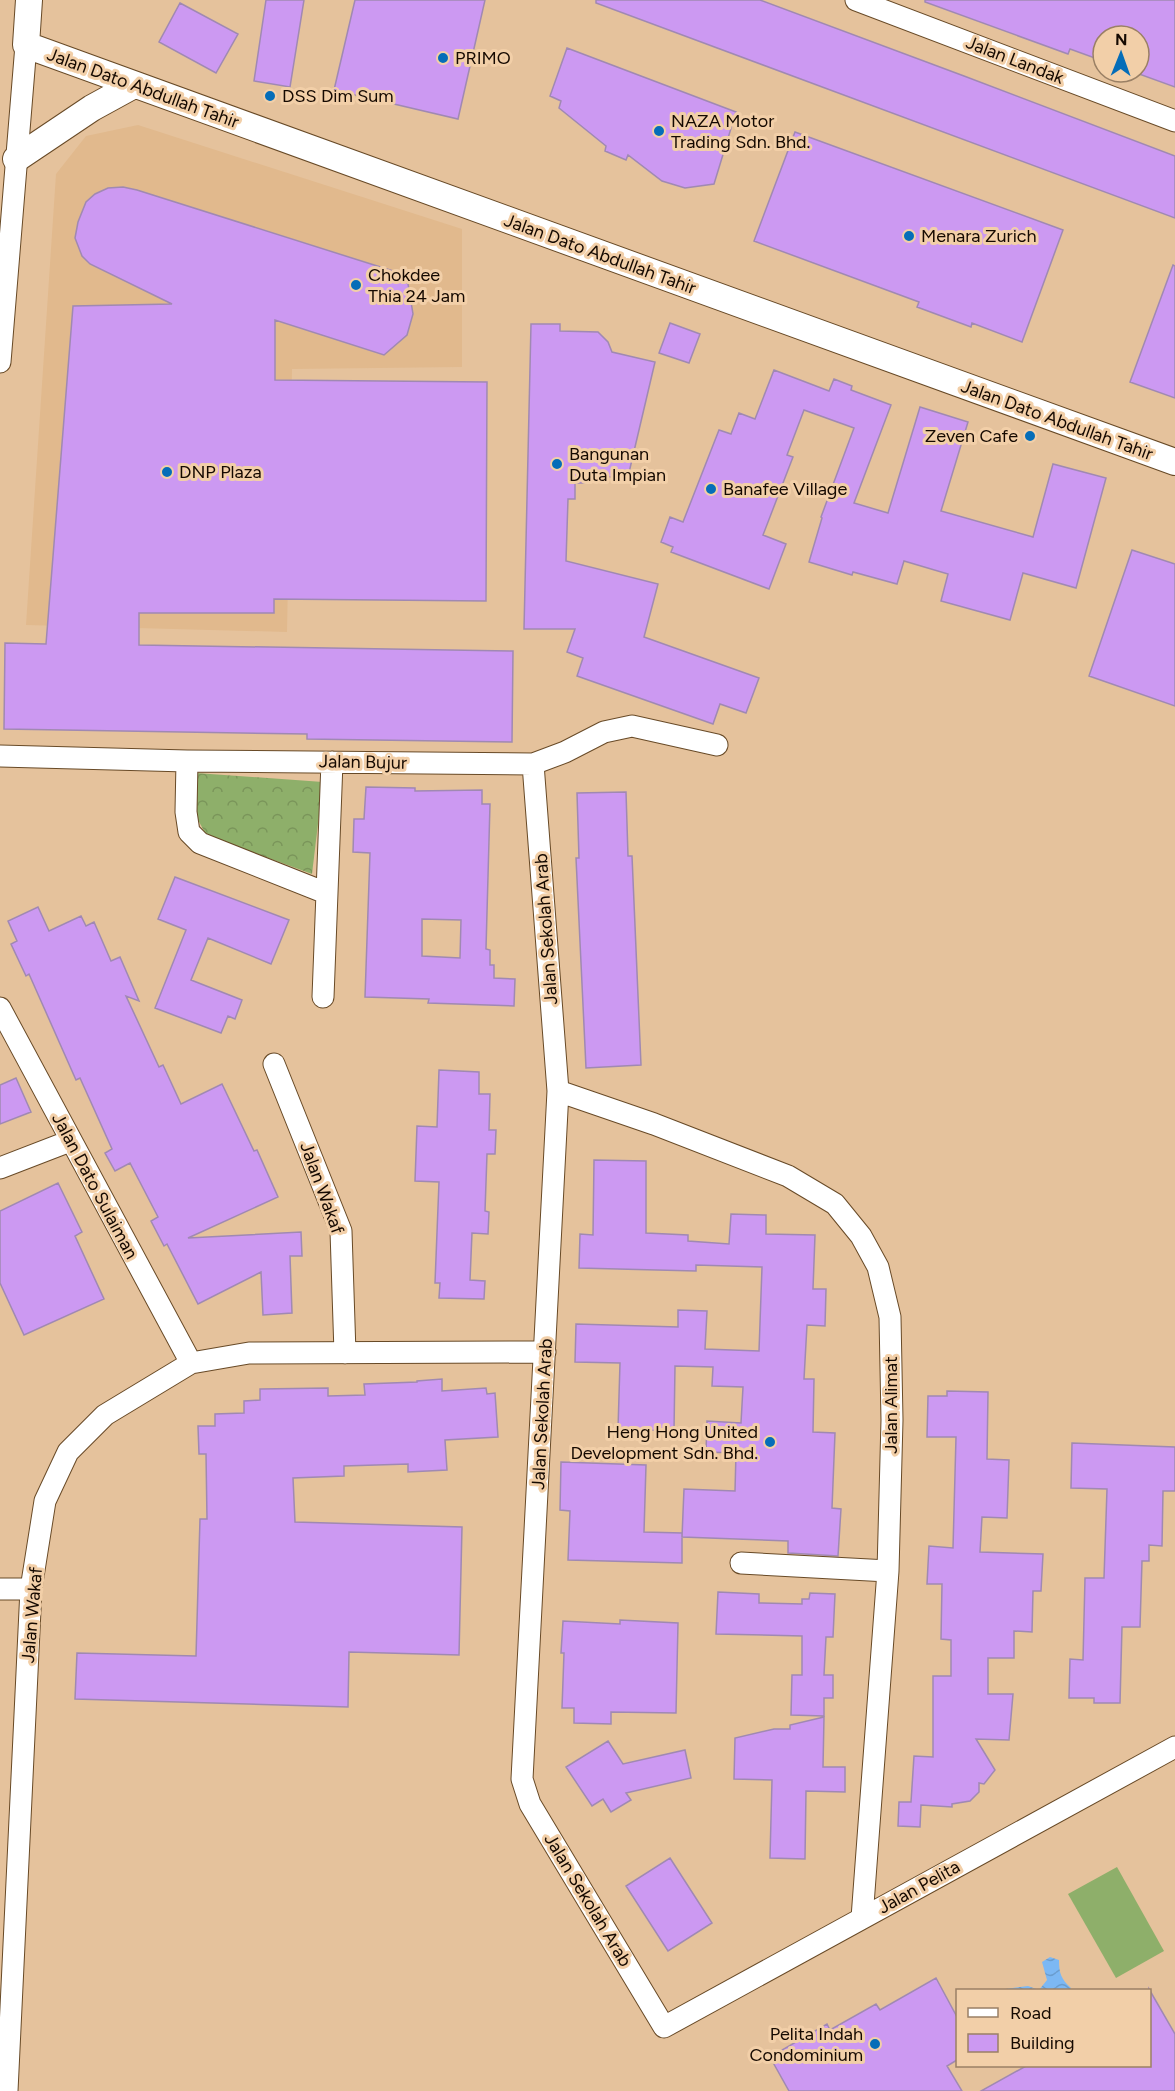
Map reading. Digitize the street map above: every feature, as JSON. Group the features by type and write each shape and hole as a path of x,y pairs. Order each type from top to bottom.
{"street":[{"path":"0,362 29,0"},
{"name":"Jalan Landak","path":"856,0 1175,121"},
{"name":"Jalan Dato Abdullah Tahir","path":"26,45 1175,462"},
{"path":"16,159 92,108 134,85"},
{"name":"Jalan Bujur","path":"0,756 187,761 533,764 565,752 604,732 632,726 717,745"},
{"path":"187,761 186,812 189,832 200,843 326,893"},
{"path":"323,997 332,762"},
{"name":"Jalan Sekolah Arab","path":"533,764 558,1091 522,1779 531,1804 664,2027"},
{"name":"Jalan Dato Sulaiman","path":"0,1008 191,1363"},
{"name":"Jalan Wakaf","path":"274,1064 341,1231 345,1353"},
{"name":"Jalan Alimat","path":"558,1091 654,1124 788,1176 835,1204 861,1236 878,1268 890,1317 892,1420 888,1571 862,1918"},
{"path":"0,1168 70,1141"},
{"name":"Jalan Wakaf","path":"7,2091 31,1590 45,1501 68,1452 105,1415 191,1363 249,1353 545,1352"},
{"path":"741,1563 888,1571"},
{"path":"0,1589 31,1590"},
{"name":"Jalan Pelita","path":"664,2027 1175,1747"}],"shaded area":[{"name":"DNP Plaza","path":"138,125 462,229 462,367 292,369 287,632 26,625 56,174 86,136"}],"green space":[{"path":"196,773 323,782 312,874 206,835 195,814"},
{"path":"1117,1867 1164,1951 1116,1978 1068,1894"}],"water":[{"path":"1050,1957 1059,1960 1061,1976 1071,1988 1040,1989 1047,1980 1042,1962"},
{"path":"1028,1986 1036,1989 1005,1989"}],"building":[{"path":"266,0 304,0 290,87 254,81"},
{"name":"PRIMO","path":"355,0 485,0 458,119 334,90"},
{"path":"596,0 760,0 964,76 1175,156 1175,218 596,3"},
{"path":"925,0 1175,0 1175,87 1151,78 1151,24 1091,24 1091,57 1070,49 1068,54 925,2"},
{"path":"180,3 238,34 216,73 159,42"},
{"name":"NAZA Motor Trading Sdn. Bhd.","path":"567,48 736,112 714,184 685,188 662,181 628,155 626,160 605,151 606,146 559,108 561,101 550,96"},
{"name":"Menara Zurich","path":"795,132 1063,230 1022,342 972,323 971,327 917,307 919,302 754,241"},
{"path":"123,187 393,271 408,284 413,314 407,335 384,355 275,320 275,380 487,382 486,601 274,599 274,613 139,613 139,645 513,651 512,742 307,739 307,734 4,729 5,643 46,644 73,306 172,304 90,264 82,256 75,238 78,222 86,202 95,194 108,188"},
{"path":"1173,265 1175,266 1175,398 1130,382"},
{"path":"670,323 700,334 689,363 659,353"},
{"path":"531,324 560,324 560,331 598,332 608,342 612,352 655,362 627,481 586,471 585,483 575,483 575,499 568,499 566,561 658,584 644,637 759,678 746,713 720,704 713,724 577,676 583,658 567,652 575,629 524,629"},
{"path":"774,370 829,391 834,379 852,386 851,390 891,405 854,503 888,513 920,407 968,422 941,511 1033,537 1053,464 1106,478 1076,588 1023,573 1010,620 941,601 948,574 904,561 897,584 853,572 852,575 809,562 821,517 854,428 804,410 787,455 793,457 763,535 786,544 769,589 671,552 673,547 661,542 670,517 683,522 719,430 731,434 739,413 755,419"},
{"path":"1132,550 1175,564 1175,706 1089,676"},
{"path":"366,787 415,788 415,791 482,790 482,804 490,804 486,949 490,950 490,965 494,965 494,978 515,979 514,1006 428,1003 429,999 365,997 370,853 353,852 354,819 364,819","holes":["422,919 461,920 460,958 422,956"]},
{"path":"626,792 628,856 632,856 641,1065 586,1068 576,858 579,858 577,793"},
{"path":"175,877 289,920 271,964 208,938 191,980 242,1000 235,1019 228,1016 221,1033 155,1008 186,930 158,919"},
{"path":"38,907 49,931 81,916 86,926 94,922 111,961 120,957 139,1001 126,996 159,1067 163,1065 181,1104 222,1084 254,1151 257,1150 278,1197 188,1238 301,1232 302,1256 290,1256 292,1313 263,1315 261,1272 198,1304 167,1244 164,1246 151,1221 158,1217 130,1163 115,1171 105,1153 112,1149 80,1078 76,1080 29,974 26,976 11,944 17,941 8,921"},
{"path":"439,1070 479,1072 479,1094 490,1094 489,1130 496,1130 495,1154 487,1154 485,1211 489,1212 488,1234 472,1233 470,1280 485,1281 484,1299 439,1298 440,1283 435,1283 439,1182 415,1181 417,1126 437,1127"},
{"path":"16,1078 31,1112 0,1124 0,1085"},
{"path":"594,1160 646,1161 646,1233 688,1235 688,1241 729,1244 731,1214 766,1215 766,1234 815,1235 813,1289 826,1289 825,1326 807,1325 804,1379 814,1379 813,1432 835,1433 832,1508 841,1509 838,1556 788,1553 788,1541 682,1537 684,1489 735,1491 736,1453 706,1452 707,1421 741,1423 743,1387 712,1386 713,1367 675,1366 674,1431 618,1429 620,1363 575,1362 576,1324 678,1327 678,1310 707,1311 705,1349 759,1351 762,1267 696,1265 696,1271 579,1268 580,1234 593,1235"},
{"path":"58,1183 82,1232 75,1236 104,1299 24,1335 0,1283 0,1211"},
{"path":"442,1379 442,1391 486,1388 487,1394 495,1393 498,1437 445,1440 447,1470 408,1472 408,1464 344,1466 344,1476 293,1478 295,1522 462,1527 459,1655 349,1652 348,1707 75,1699 77,1653 196,1656 200,1519 207,1519 206,1454 199,1454 198,1426 215,1426 215,1414 244,1413 244,1401 260,1400 260,1389 328,1388 328,1396 365,1395 364,1384"},
{"path":"947,1391 988,1392 987,1459 1009,1460 1007,1518 982,1517 980,1552 1043,1554 1041,1591 1033,1591 1032,1632 1014,1631 1014,1658 988,1658 988,1694 1013,1694 1009,1740 976,1739 995,1770 984,1784 979,1783 979,1792 970,1801 952,1804 952,1807 921,1805 920,1827 898,1826 899,1802 911,1802 914,1756 933,1757 933,1676 951,1676 951,1640 941,1639 942,1584 927,1584 929,1546 953,1548 956,1437 927,1437 928,1396 947,1396"},
{"path":"1072,1443 1175,1447 1175,1491 1163,1491 1162,1546 1149,1545 1149,1561 1142,1561 1140,1627 1122,1627 1120,1703 1094,1703 1094,1698 1069,1698 1070,1659 1083,1660 1085,1578 1104,1578 1107,1489 1071,1488"},
{"path":"561,1462 646,1465 644,1532 682,1533 682,1563 568,1560 570,1511 560,1510"},
{"path":"718,1592 759,1594 759,1603 802,1604 802,1599 809,1599 810,1593 835,1594 833,1637 826,1637 824,1675 833,1675 833,1698 824,1698 824,1716 791,1715 792,1675 802,1675 802,1636 716,1634"},
{"path":"620,1620 678,1623 676,1713 611,1712 611,1724 574,1723 574,1708 562,1708 563,1621 620,1624"},
{"path":"824,1717 823,1767 845,1767 845,1792 806,1791 805,1859 770,1858 772,1780 734,1779 735,1738 774,1729 790,1729 790,1725"},
{"path":"608,1741 623,1764 685,1750 691,1778 626,1793 631,1800 611,1812 603,1799 592,1806 566,1767"},
{"path":"670,1858 712,1923 668,1951 626,1886"},
{"name":"Pelita Indah Condominium","path":"936,1978 956,2015 956,2061 947,2066 962,2091 789,2091 770,2057 827,2024 830,2030 876,2004 880,2010"},
{"path":"1151,1992 1175,2034 1175,2091 981,2091 1024,2067 1151,2067"}],"place":[{"name":"PRIMO","path":"443,58"},
{"name":"DSS Dim Sum","path":"270,96"},
{"name":"NAZA Motor Trading Sdn. Bhd.","path":"659,131"},
{"name":"Menara Zurich","path":"909,236"},
{"name":"Chokdee Thia 24 Jam","path":"356,285"},
{"name":"Zeven Cafe","path":"1030,436"},
{"name":"Bangunan Duta Impian","path":"557,464"},
{"name":"DNP Plaza","path":"167,472"},
{"name":"Banafee Village","path":"711,489"},
{"name":"Heng Hong United Development Sdn. Bhd.","path":"770,1442"},
{"name":"Pelita Indah Condominium","path":"875,2044"}]}
